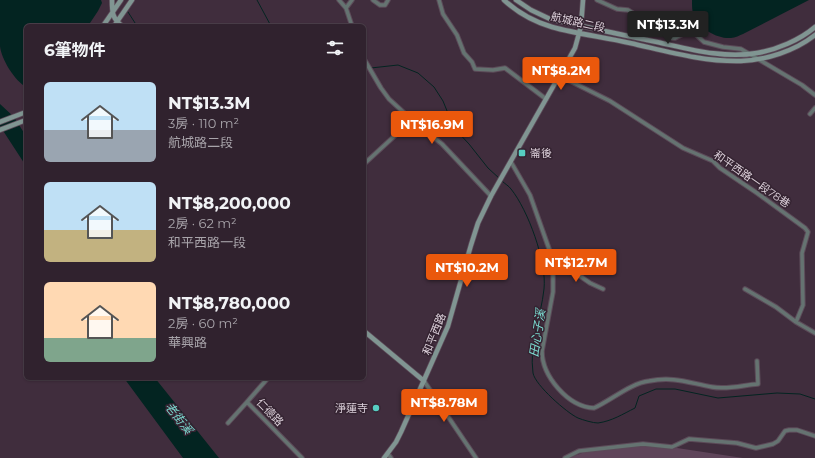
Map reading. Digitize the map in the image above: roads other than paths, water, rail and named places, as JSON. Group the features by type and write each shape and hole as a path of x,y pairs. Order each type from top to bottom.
{"street":[{"path":"112,0 112,12 116,24"},
{"path":"104,24 121,0"},
{"path":"116,24 132,0"},
{"path":"338,0 346,8 351,24"},
{"path":"346,8 352,0"},
{"path":"373,0 380,5 385,4 388,0"},
{"path":"439,0 443,14 457,35 464,53 472,62 475,69 493,70 505,68 546,99"},
{"name":"航城路二段","path":"504,0 520,12 551,26 692,56 719,60 742,61 759,59 779,54 798,46 815,36"},
{"name":"航城路二段","path":"516,0 550,19 719,54 757,53 778,47 796,39 815,27"},
{"name":"和平西路","path":"387,457 401,432 448,326 478,223 491,196 576,48 581,26 582,0"},
{"path":"597,0 617,9 628,10 672,38 692,31 704,42 723,47 741,49 802,85 815,95"},
{"path":"366,62 389,99 442,144 491,196"},
{"name":"和平西路一段78巷","path":"560,76 610,101 683,148 713,161 720,168 805,228 808,232 802,253 803,305 796,322"},
{"path":"810,114 815,108"},
{"path":"0,122 24,113"},
{"path":"366,162 412,120"},
{"path":"0,130 24,121"},
{"path":"511,162 530,195 553,260 553,292 542,358 552,381 578,405 586,408 594,408 647,381 676,379 724,388 758,384 757,362"},
{"path":"553,260 557,260 590,283 603,289"},
{"path":"745,289 776,307 815,334"},
{"path":"366,333 424,381 476,458"},
{"name":"仁德路","path":"266,380 247,402 302,458"},
{"path":"228,423 247,402"},
{"path":"565,458 579,451 643,444 672,447 689,439 737,443 756,448 773,444 778,441 785,431 789,430 797,430 815,436"}],"water":[{"path":"0,0 101,0 102,3 89,24 24,24 24,86 13,75 3,57 0,46"},
{"path":"692,0 809,0 743,34 736,37 726,38 715,35 700,25 693,14"},
{"path":"0,104 14,117 24,133 24,163 0,126"},
{"name":"老街溪","path":"125,380 157,380 219,458 183,458"}],"waterway":[{"name":"田心子溪","path":"257,0 270,24"},
{"path":"128,12 136,24"},
{"name":"田心子溪","path":"371,68 398,65 418,73 434,87 443,101 454,128 488,168 500,179"},
{"name":"田心子溪","path":"502,181 511,189 524,210 535,237 542,265 544,289 534,341 532,362 533,373 545,391 559,405 573,415 580,419 598,423 608,421 635,408 639,396 656,389 675,389 718,398 777,393 800,394 815,399"}],"place":[{"name":"崙後","path":"522,153"},
{"name":"淨蓮寺","path":"376,408"}]}
